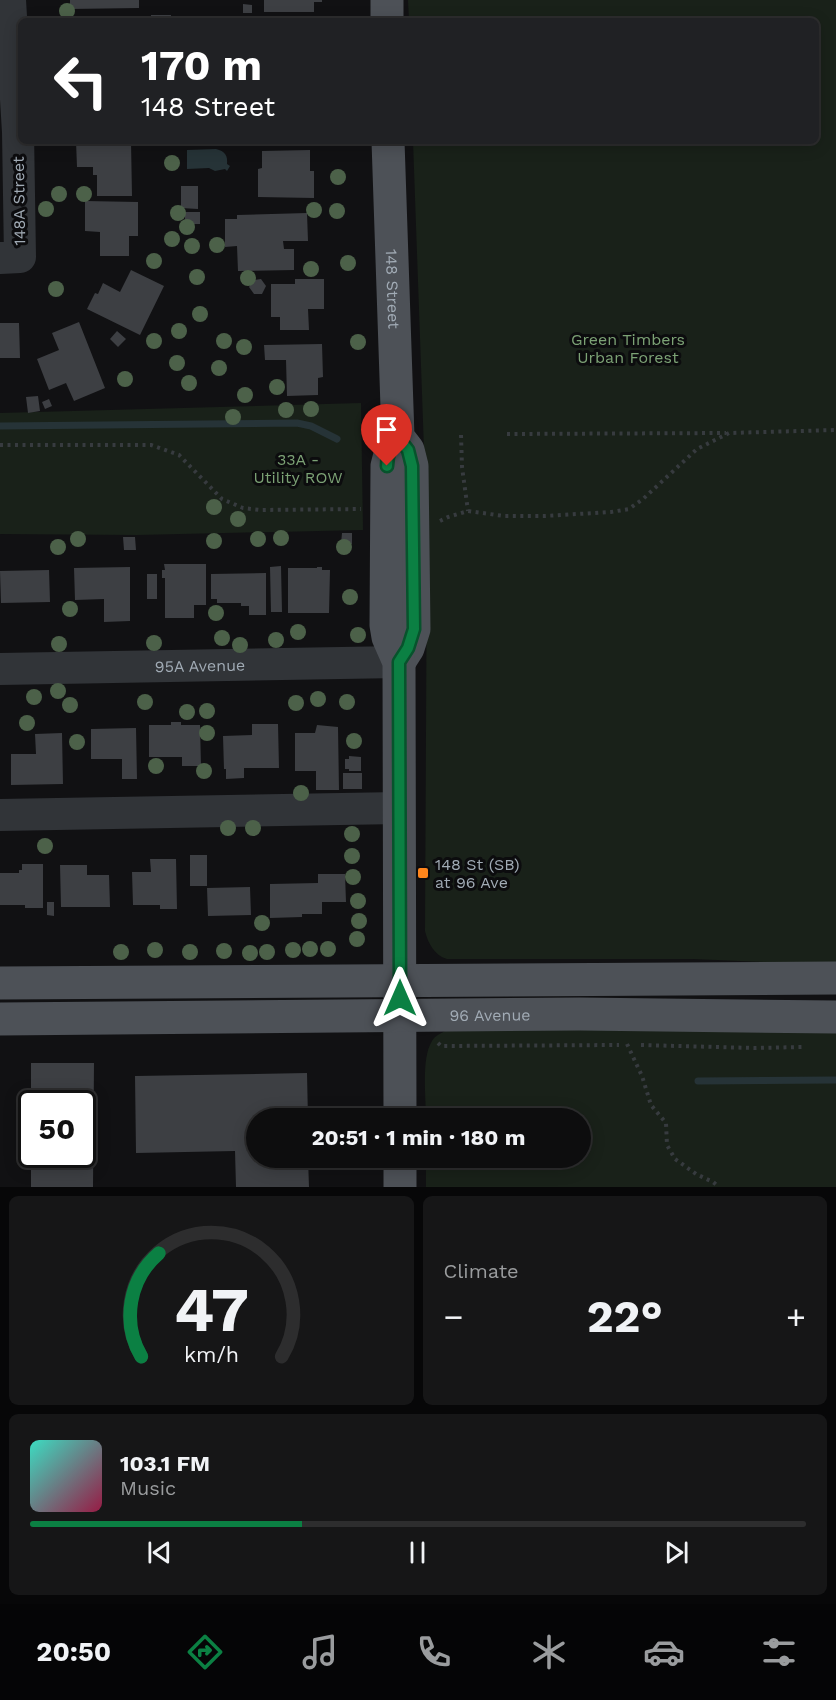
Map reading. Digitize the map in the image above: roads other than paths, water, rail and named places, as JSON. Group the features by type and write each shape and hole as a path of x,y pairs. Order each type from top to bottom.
{"main road":[{"path":"387,0 387,18"},
{"name":"148 Street","path":"388,144 398,437 408,450 412,466 414,629 408,648 399,662 400,1108"},
{"path":"0,983 836,978"},
{"name":"96 Avenue","path":"0,1019 580,1014 836,1017"},
{"path":"400,1168 400,1187"}],"street":[{"name":"148A Street","path":"10,0 18,132 10,258"},
{"name":"95A Avenue","path":"0,669 399,662"},
{"path":"0,815 399,808"}],"waterway":[{"path":"0,426 297,423 311,426 337,439"},
{"path":"698,1081 836,1080"}],"place":[{"name":"148 St (SB) at 96 Ave","path":"423,873"}],"park label":[{"name":"Green Timbers Urban Forest","path":"628,348"},
{"name":"33A - Utility ROW","path":"298,468"}]}
